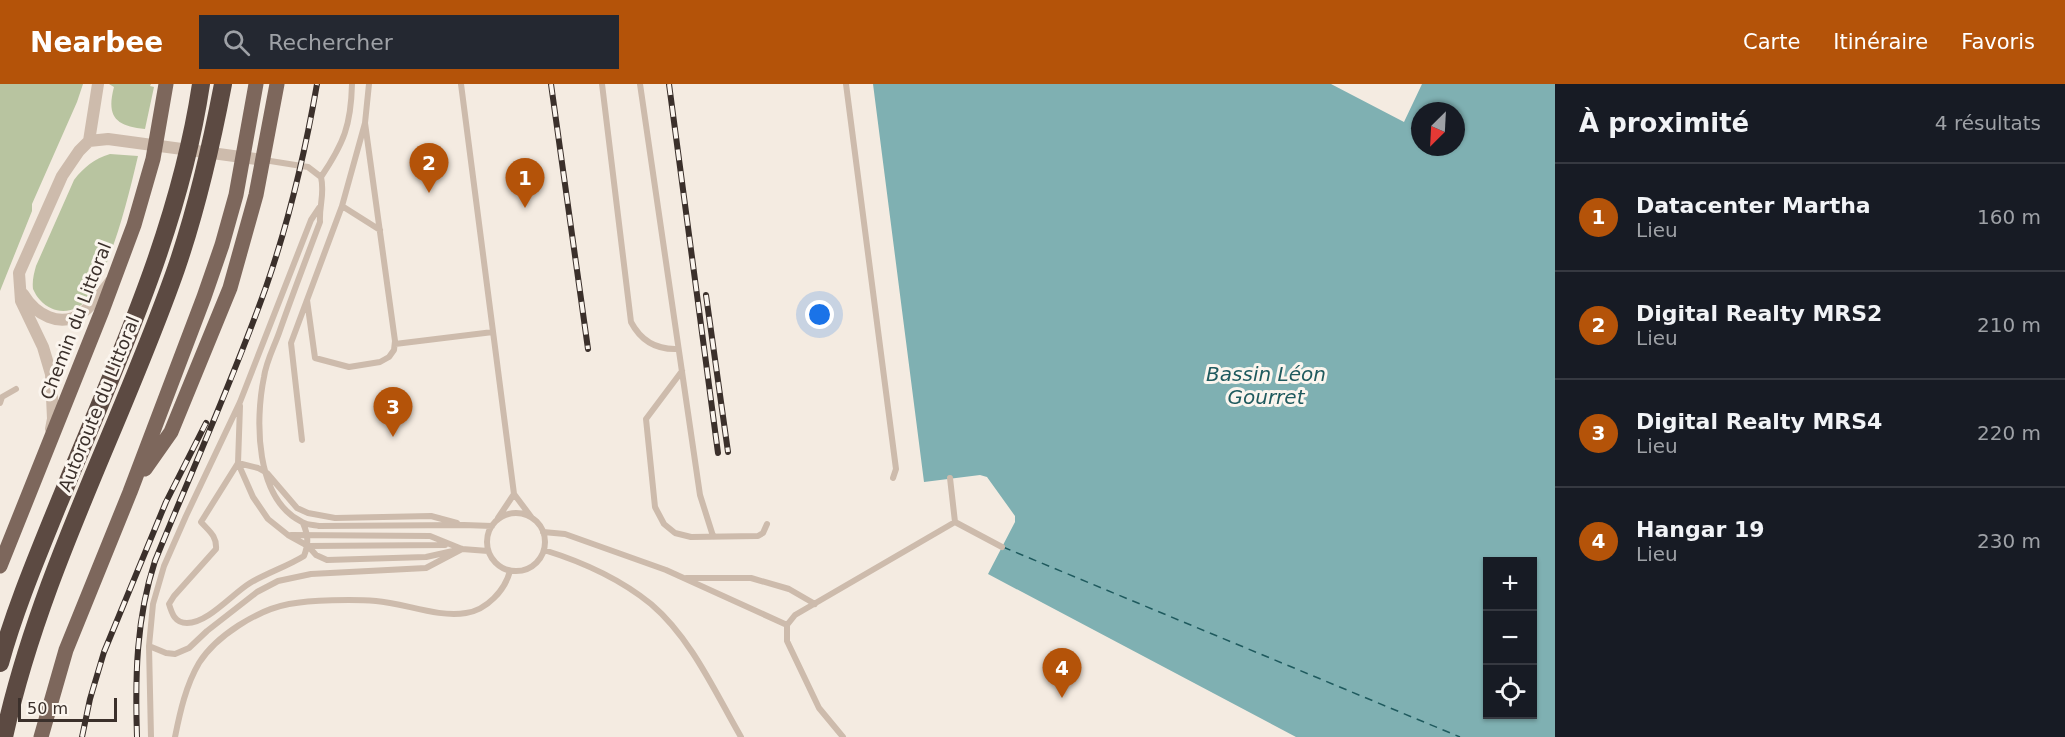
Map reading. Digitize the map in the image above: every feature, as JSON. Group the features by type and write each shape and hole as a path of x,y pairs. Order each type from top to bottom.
{"highway":[{"name":"Autoroute du Littoral","path":"0,663 21,598 159,254 186,163 201,84"},
{"name":"Autoroute du Littoral","path":"4,737 16,688 43,602 161,310 185,242 206,166 223,84"}],"main road":[{"name":"Chemin du Littoral","path":"0,566 134,225 153,159 166,84"},
{"path":"41,737 66,650 130,492 222,245 236,195 256,84"},
{"path":"130,492 171,432 230,288 252,209 258,159 277,84"}],"street":[{"path":"47,445 53,419 51,374 42,347 21,301 19,273 62,176 89,141 98,84"},
{"path":"89,141 108,140 258,159"},
{"path":"19,286 29,304 43,315 57,320 67,319 87,309 116,275"}],"lane":[{"path":"321,177 339,151 351,111 352,84"},
{"path":"302,440 291,343 342,206 365,123 369,84"},
{"path":"461,84 514,494 543,532 544,550 540,559 527,569 510,571 496,564 488,551 487,538 514,494"},
{"path":"602,84 631,322 638,334 652,345 664,350 678,349"},
{"path":"640,84 700,495 713,536"},
{"path":"846,84 896,469 893,478"},
{"path":"307,300 315,358 349,367 380,362 389,357 395,344 365,123"},
{"path":"258,159 308,167 321,177 324,190 319,208 320,222 264,376 258,432 261,456 272,490 282,506 303,523 319,526 494,524 504,516 513,514 523,514 532,518"},
{"path":"342,206 380,230"},
{"path":"151,737 149,646 153,604 164,566 240,402 311,219 319,208"},
{"path":"395,344 493,332"},
{"path":"682,371 646,419 655,507 664,524 675,533 691,537 758,536 763,533 767,524"},
{"path":"1,399 16,389"},
{"path":"240,402 238,463 253,497 268,519 308,546 316,555 327,560 426,557 462,549"},
{"path":"238,463 267,473 297,508 324,518 431,516 464,525"},
{"path":"238,463 201,522 214,535 217,542 216,549 169,604 177,621 186,623 198,621 248,584 304,556 308,546 308,535 303,523"},
{"path":"950,478 955,522"},
{"path":"955,522 1002,547"},
{"path":"843,737 819,708 787,641 787,625 795,615 955,522"},
{"path":"543,532 564,534 683,578 787,625"},
{"path":"288,534 429,536 462,549 488,551"},
{"path":"308,546 450,545"},
{"path":"149,646 175,654 189,648 256,592 278,581 311,574 426,568 462,549"},
{"path":"544,550 576,560 617,580 651,604 692,651 741,737"},
{"path":"175,737 180,714 200,661 233,628 253,618 287,604 361,600 458,614 468,613 477,611 502,590 510,571"},
{"path":"683,578 751,578 789,589 815,604"}],"green space":[{"path":"0,84 83,84 32,204 32,211 0,291"},
{"path":"109,84 151,84 150,86 154,87 145,129 127,125 116,118 111,106 114,87"},
{"path":"110,154 138,156 124,212 110,253 96,289 85,302 66,311 53,309 40,300 33,289 36,266 74,180 90,164"}],"water":[{"name":"Bassin Léon Gourret","path":"873,84 1331,84 1404,122 1411,107 1411,156 1465,156 1465,102 1413,102 1422,84 1555,84 1555,737 1296,737 988,574 1015,522 1015,516 987,477 980,475 924,482"}],"ferry route":[{"path":"1003,547 1460,737"}],"railway":[{"path":"137,737 136,692 140,626 155,561 226,391 266,287 296,187 317,84"},
{"path":"551,84 588,349"},
{"path":"669,84 718,453"},
{"path":"706,295 728,452"},
{"path":"82,737 104,652 166,502 206,423"}],"place":[{"name":"Digital Realty MRS2","path":"429,193"},
{"name":"Datacenter Martha","path":"525,208"},
{"name":"Digital Realty MRS4","path":"393,437"},
{"name":"Hangar 19","path":"1062,698"}]}
